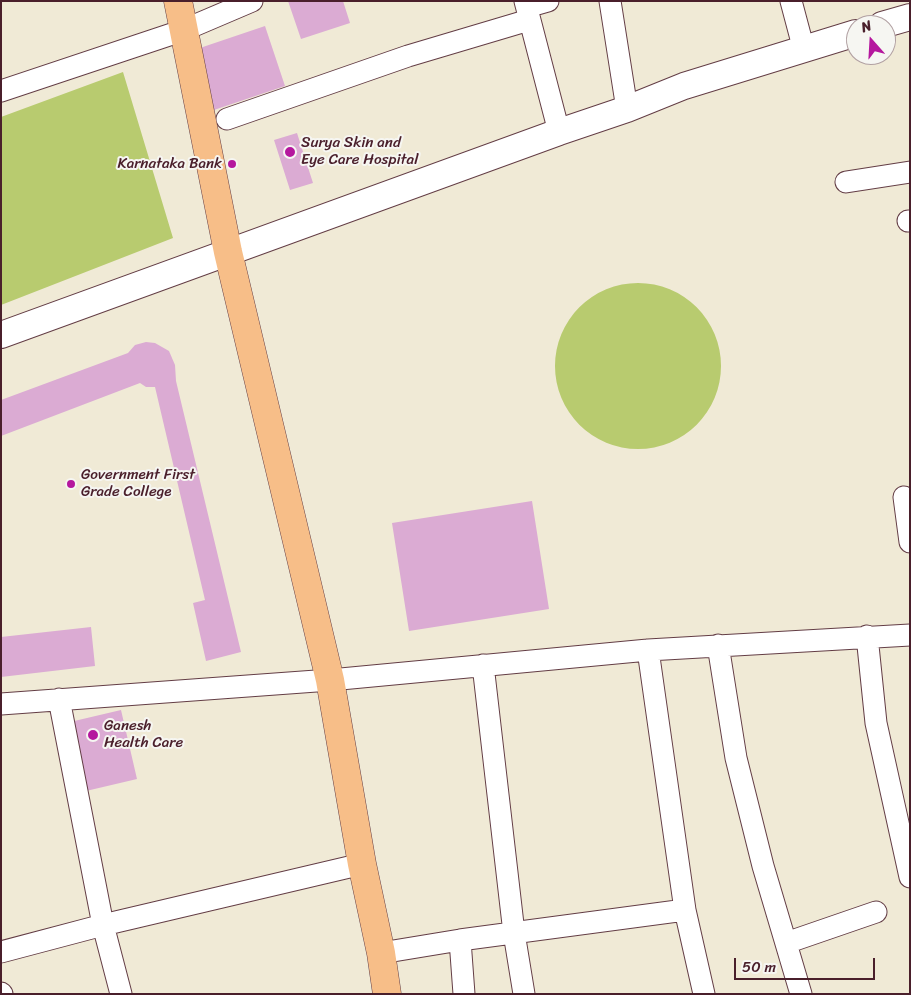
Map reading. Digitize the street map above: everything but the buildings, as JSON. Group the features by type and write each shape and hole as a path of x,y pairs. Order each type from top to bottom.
{"main road":[{"path":"178,1 228,252 330,680 387,994"}],"street":[{"path":"1,90 184,30 252,1"},
{"path":"228,118 408,56 548,1"},
{"path":"610,1 627,109"},
{"path":"791,1 804,50"},
{"path":"527,9 559,132"},
{"path":"896,21 910,17"},
{"path":"1,335 627,109 684,86 846,36"},
{"path":"846,182 910,172"},
{"path":"904,498 910,542"},
{"path":"1,704 330,680 648,650 910,635"},
{"path":"867,636 876,723 910,875"},
{"path":"718,645 736,758 763,866 801,994"},
{"path":"648,650 685,910 704,994"},
{"path":"483,665 514,933 524,994"},
{"path":"59,699 103,925 121,994"},
{"path":"1,952 103,925 362,864"},
{"path":"381,953 460,940 685,910"},
{"path":"786,943 876,912"},
{"path":"460,940 464,994"}],"green space":[{"path":"123,72 173,238 1,305 1,117"},
{"path":"646,283 670,289 697,307 715,334 720,350 720,382 715,398 697,425 684,435 662,446 630,449 606,443 585,430 574,419 558,390 555,358 561,334 574,313 585,302 614,286"}],"place":[{"name":"Surya Skin and Eye Care Hospital","path":"290,152"},
{"name":"Karnataka Bank","path":"232,164"},
{"name":"Government First Grade College","path":"71,484"},
{"name":"Ganesh Health Care","path":"93,735"}]}
